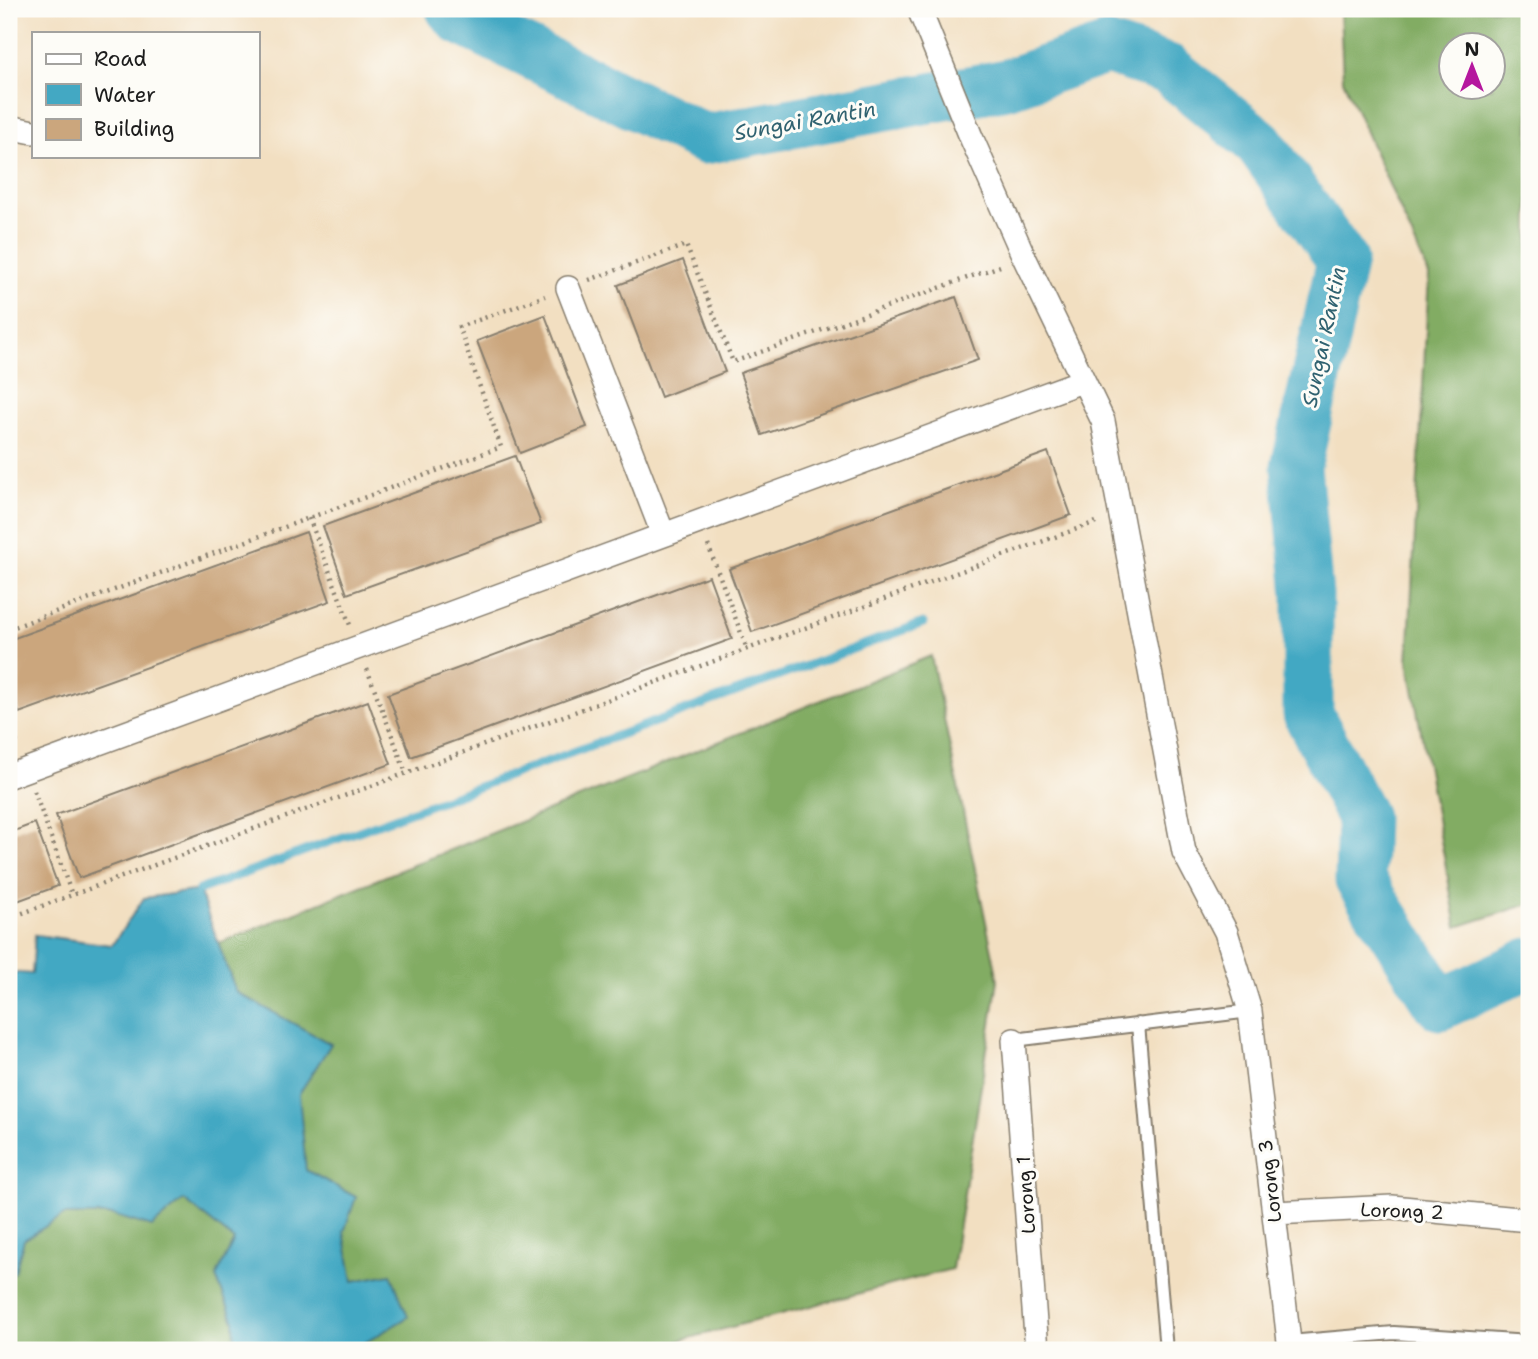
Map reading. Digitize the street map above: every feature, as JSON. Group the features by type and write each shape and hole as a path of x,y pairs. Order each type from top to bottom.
{"street":[{"name":"Lorong 3","path":"919,9 1024,257 1103,421 1185,852 1226,932 1250,1011 1289,1346"},
{"path":"9,127 32,132"},
{"path":"568,288 663,534"},
{"path":"18,772 1082,381"},
{"name":"Lorong 1","path":"1014,1040 1037,1350"},
{"name":"Lorong 2","path":"1274,1213 1392,1207 1529,1220"}],"lane":[{"path":"1014,1040 1250,1011"},
{"path":"1138,1024 1166,1350"},
{"path":"1289,1346 1394,1333 1529,1342"}],"path":[{"path":"9,629 501,447 459,327 685,245 733,362 1024,257"},
{"path":"9,918 1120,513"},
{"path":"699,521 747,649"},
{"path":"9,721 18,772 72,895"}],"green space":[{"path":"1340,9 1529,9 1529,904 1457,927 1408,662 1429,275 1343,80"},
{"path":"931,656 998,980 952,1269 644,1350 9,1350 9,1028"}],"water":[{"path":"199,890 236,992 331,1044 299,1094 306,1170 356,1197 344,1232 353,1281 391,1274 408,1317 356,1348 281,1346 272,1350 235,1350 234,1321 216,1277 234,1240 184,1200 152,1227 112,1215 64,1215 24,1240 15,1272 9,1277 9,972 32,974 35,935 112,945 144,898"}],"building":[{"path":"683,260 725,372 661,397 618,285"},
{"path":"956,297 978,360 762,435 740,373"},
{"path":"545,315 587,427 520,453 477,341"},
{"path":"1048,452 1071,515 752,632 729,569"},
{"path":"515,456 541,524 347,594 323,526"},
{"path":"306,532 330,601 19,713 9,685 9,640"},
{"path":"709,576 732,639 411,757 388,694"},
{"path":"368,701 391,764 79,878 56,815"},
{"path":"35,823 58,886 9,904 9,833"}],"waterway":[{"name":"Sungai Rantin","path":"451,9 461,20 705,139 1007,84 1107,49 1168,69 1259,143 1342,260 1296,467 1308,595 1308,714 1362,817 1360,880 1440,1005 1529,963"},
{"path":"199,890 923,623"}]}
